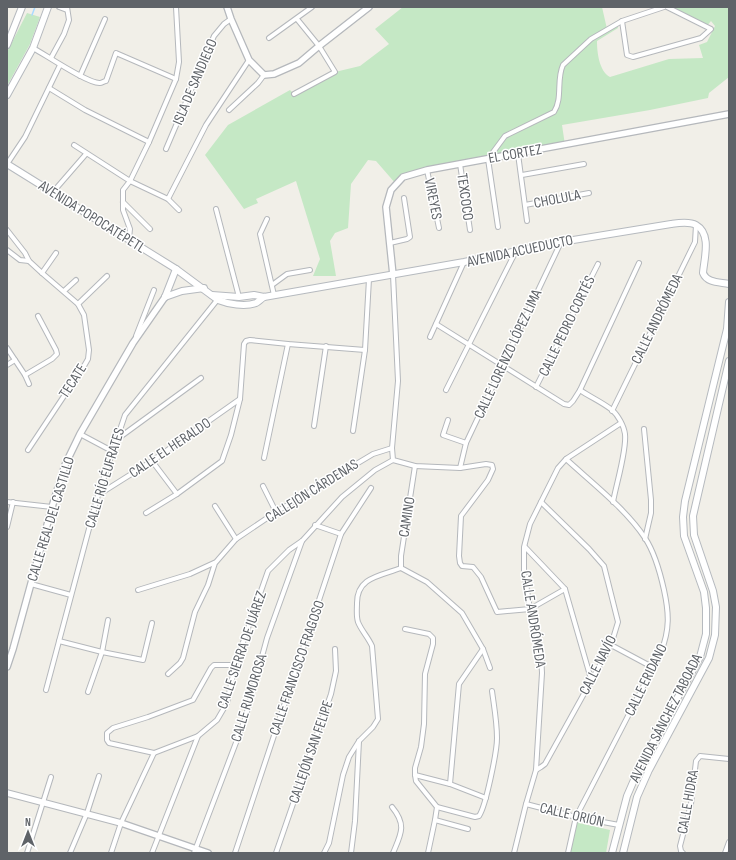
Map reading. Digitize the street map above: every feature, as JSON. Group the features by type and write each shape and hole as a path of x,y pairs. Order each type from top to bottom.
{"main road":[{"path":"7,45 22,7"},
{"path":"7,95 33,48 48,7"},
{"name":"AVENIDA POPOCATÉPETL","path":"7,164 176,269"},
{"name":"AVENIDA ACUEDUCTO","path":"219,297 254,295 264,297 464,262 561,242 671,224 686,223 696,225"},
{"path":"696,225 704,232 706,241 703,273 705,278 729,284"},
{"path":"165,297 176,269 212,294 219,297"},
{"path":"165,297 182,291 204,288"},
{"name":"AVENIDA ACUEDUCTO","path":"219,297 225,303 239,305 256,303 264,297"},
{"name":"AVENIDA SÁNCHEZ TABOADA","path":"612,853 627,796 640,766 700,657 706,634 706,608 704,592 684,536 682,517 727,329 729,302"},
{"name":"AVENIDA SÁNCHEZ TABOADA","path":"623,853 637,797 649,770 709,658 715,635 716,607 713,591 694,535 693,516 729,361"}],"street":[{"path":"51,58 64,34 69,20 67,8 59,7"},
{"path":"129,240 130,228 123,210 122,202 123,190 130,181 149,142 176,79 179,62 176,7"},
{"path":"227,7 249,60 264,75"},
{"path":"269,38 312,7"},
{"path":"229,110 258,83 264,75 274,74 299,63 369,7"},
{"path":"498,227 488,159 505,136 554,112 558,106 560,71 563,65 591,38 622,21 664,7"},
{"path":"622,21 627,55 633,56 701,38 711,29 667,7"},
{"path":"80,76 105,19"},
{"name":"ISLA DE SANDIEGO","path":"166,149 214,36 224,24 231,19"},
{"path":"294,94 335,72 319,46 297,19"},
{"path":"33,48 60,65 94,82 100,83 106,81 116,53 176,79"},
{"path":"168,199 206,125 249,60"},
{"path":"7,164 25,137 60,65"},
{"path":"49,88 85,110 149,142"},
{"name":"EL CORTEZ","path":"393,275 386,207 391,190 403,177 428,170 729,114"},
{"path":"74,145 130,181 168,199 179,210"},
{"path":"53,192 86,154"},
{"path":"518,154 527,221"},
{"name":"TEXCOCO","path":"460,164 470,230"},
{"path":"522,175 584,164"},
{"name":"VIREYES","path":"428,170 439,228"},
{"name":"CHOLULA","path":"525,205 589,193"},
{"path":"390,243 407,240 410,237 404,198"},
{"path":"122,202 150,228"},
{"path":"216,210 239,297"},
{"path":"267,218 260,234 274,295"},
{"name":"CALLE ANDRÓMEDA","path":"612,411 695,242 696,225"},
{"path":"7,230 26,253 29,261 78,304 107,276"},
{"name":"CALLE LORENZO LÓPEZ LIMA","path":"460,468 466,443 561,242"},
{"path":"7,250 20,260 29,261"},
{"path":"446,390 516,251"},
{"path":"42,273 56,253"},
{"path":"430,337 464,262"},
{"path":"436,324 536,388 564,404 569,405 580,390 639,263"},
{"name":"CALLE PEDRO CORTÉS","path":"536,388 598,264"},
{"path":"272,285 287,274 310,270"},
{"path":"393,275 398,381 392,448 393,460"},
{"path":"353,431 365,350 369,279"},
{"path":"64,291 76,280"},
{"path":"133,343 154,290"},
{"name":"CALLE REAL DEL CASTILLO","path":"7,667 14,649 52,507 65,465 80,434 133,343 165,297"},
{"name":"CALLE RÍO ÉUFRATES","path":"46,690 98,495 125,415 219,297"},
{"name":"TECATE","path":"28,450 88,359 89,350 84,315 78,304"},
{"path":"25,375 52,359 57,354 38,316"},
{"path":"146,513 178,494 222,461 232,435 240,399 244,344 246,341 250,340 365,350"},
{"path":"264,458 288,344"},
{"path":"314,426 326,346"},
{"path":"7,348 25,375 29,384"},
{"path":"7,364 15,360"},
{"path":"116,440 201,378"},
{"path":"580,390 612,411 621,423 625,432 625,439 612,502"},
{"name":"CALLE EL HERALDO","path":"98,495 152,461 240,399"},
{"path":"448,420 443,435 466,443"},
{"name":"CALLE ANDRÓMEDA","path":"514,853 536,770 542,673 541,654 530,609 524,571 524,547 530,524 558,468 566,459 621,423"},
{"path":"644,429 651,500 651,513 645,539"},
{"path":"80,434 112,451"},
{"name":"CALLEJÓN CÁRDENAS","path":"138,590 190,574 216,562 236,539 276,512 373,454 392,448"},
{"name":"CALLE ERIDANO","path":"566,459 633,523 645,539 653,554 662,582 669,612 667,637 654,668 576,817 568,853"},
{"path":"302,541 342,497 375,470 393,460 415,466 460,468 486,464 492,465 493,468 488,480 461,516 460,563 462,566 473,567 481,577 497,612 530,609 565,589"},
{"path":"152,461 178,494"},
{"name":"CAMINO","path":"401,568 401,556 415,466"},
{"path":"263,486 276,512"},
{"name":"CALLE FRANCISCO FRAGOSO","path":"235,853 341,534 371,488"},
{"path":"7,502 52,507"},
{"path":"7,527 13,502"},
{"name":"CALLE NAVÍO","path":"536,770 545,764 611,645 618,622 604,566 589,549 541,502"},
{"path":"215,506 236,539"},
{"path":"316,525 341,534"},
{"name":"CALLE SIERRA DE JUÁREZ","path":"152,853 198,736 217,720 227,704 235,665 268,571 289,550 302,541"},
{"name":"CALLE RUMOROSA","path":"194,851 245,719 267,638 302,541"},
{"path":"524,547 565,589 591,679"},
{"path":"168,674 180,663 183,658 195,612 208,585 216,562"},
{"path":"324,853 329,843 342,775 349,757 359,741 373,727 378,719 372,646 357,620 358,591 362,585 369,579 401,568 427,582 462,612 483,649 490,668"},
{"path":"31,584 71,595"},
{"path":"88,692 102,652 108,620"},
{"path":"59,641 142,660 152,623"},
{"path":"405,628 429,634 433,638 433,644 425,674 424,724 415,776 416,780 437,807 475,817 479,816 481,813 486,798 497,744 492,691"},
{"path":"611,645 654,668"},
{"name":"CALLEJÓN SAN FELIPE","path":"276,853 331,694 336,671 335,649"},
{"path":"450,784 459,684 483,649"},
{"path":"198,736 154,753 109,743 107,740 107,733 113,728 193,700 210,668 214,665 235,665"},
{"path":"351,853 355,821 359,741"},
{"path":"111,853 121,823 154,753"},
{"name":"CALLE HIDRA","path":"683,853 680,846 691,804 696,761 700,756 729,759"},
{"path":"70,853 87,813 99,776"},
{"path":"415,776 450,784 486,798"},
{"path":"27,853 50,777"},
{"path":"7,793 121,823 159,835 194,851 208,853"},
{"name":"CALLE ORIÓN","path":"526,804 576,817 619,825"},
{"path":"392,807 398,814 402,826 402,831 393,853"},
{"path":"428,853 437,807"},
{"path":"435,820 468,829"},
{"path":"725,853 729,842"}],"green space":[{"path":"403,7 602,7 607,29 617,24 618,28 597,41 598,56 601,66 610,77 669,59 703,58 699,45 707,42 715,26 711,21 706,27 667,7 729,7 729,77 709,93 708,98 650,110 562,125 565,145 403,177 396,184 376,161 368,160 351,184 348,228 335,233 330,241 336,276 313,276 320,259 296,181 256,199 258,203 244,209 205,155 228,125 290,90 294,94 335,72 360,66 389,44 375,29"},
{"path":"27,13 40,17 30,44 7,86 7,52"},
{"path":"577,821 579,823 610,830 606,853 570,853"}],"waterway":[{"path":"32,15 35,7"}]}
